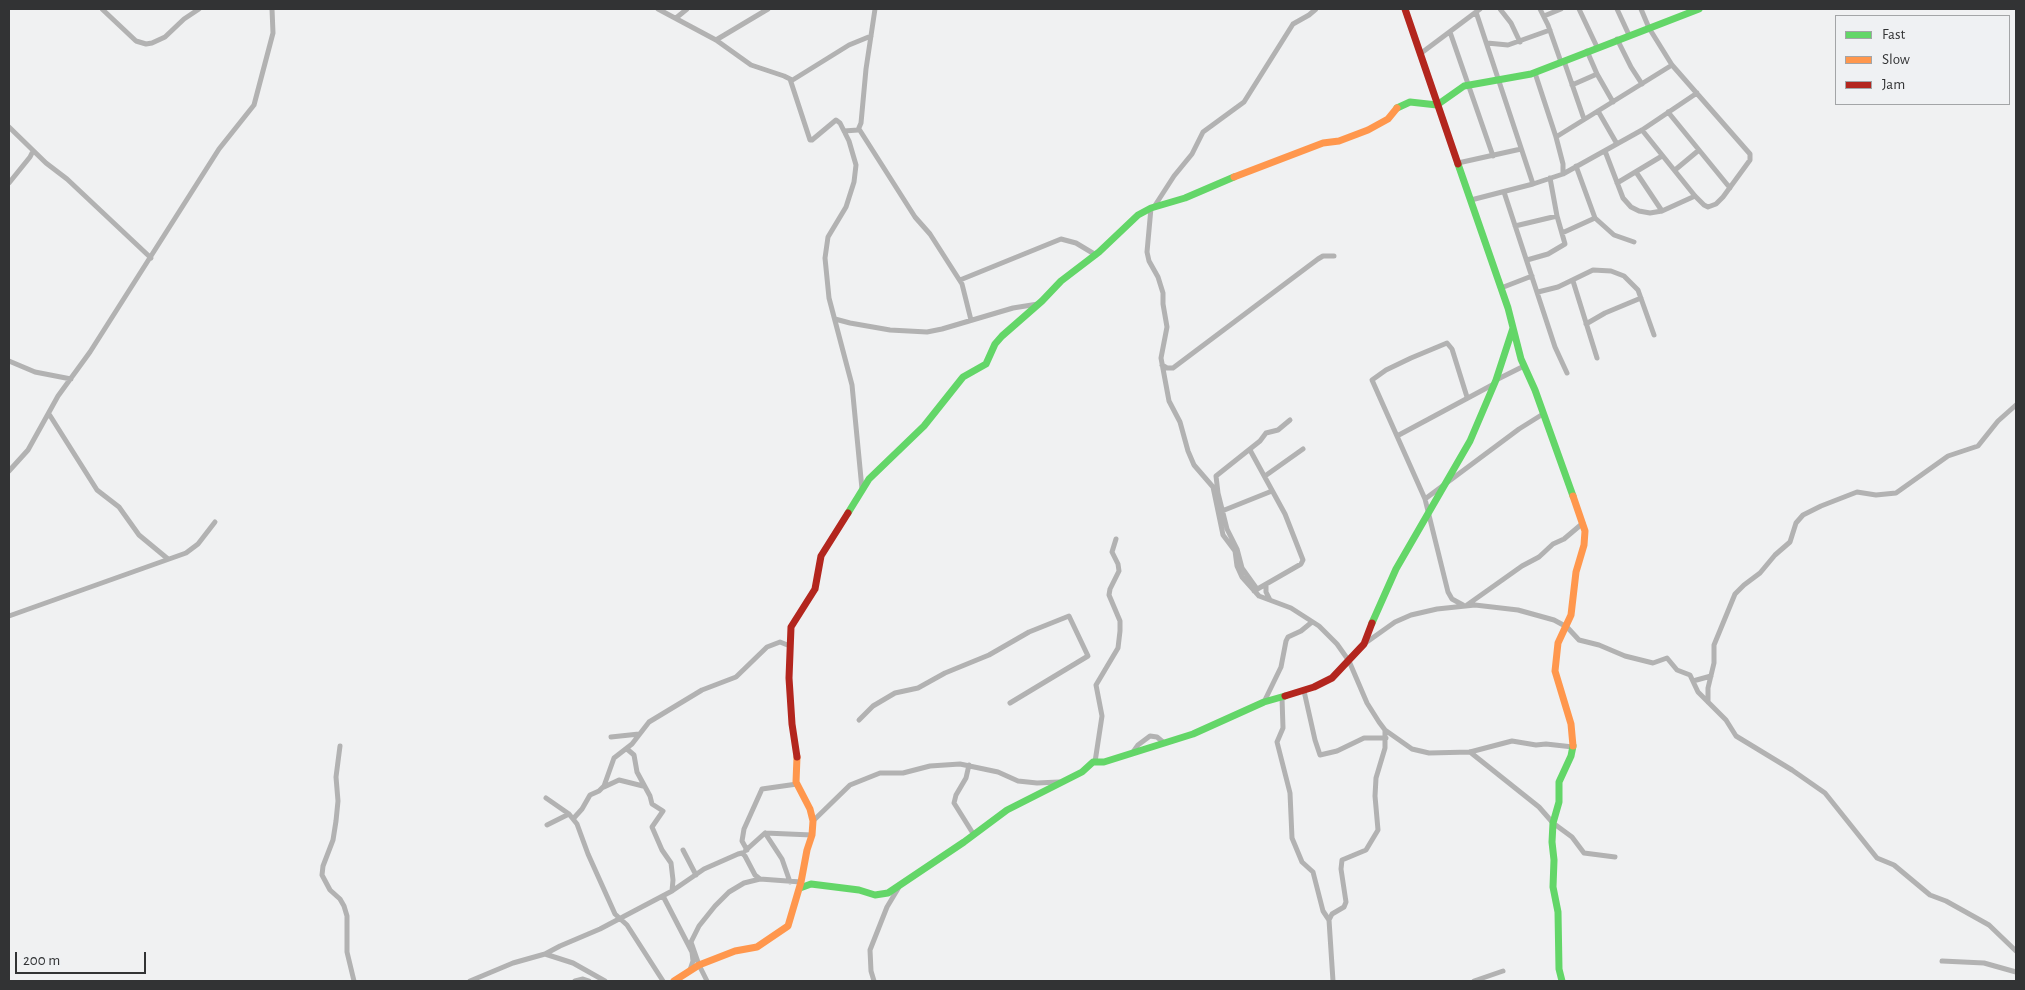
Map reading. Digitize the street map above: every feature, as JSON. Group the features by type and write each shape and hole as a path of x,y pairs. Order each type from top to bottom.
{"street":[{"path":"102,9 136,41 146,44 165,37 198,9"},
{"path":"9,471 28,450 71,379 219,149 254,105 273,33 272,9"},
{"path":"658,9 716,40 750,65 784,76 791,81 810,140 836,120 844,131 855,158 856,171 849,198 834,224 826,248 829,298 852,385 862,490"},
{"path":"676,18 687,9"},
{"path":"716,40 768,9"},
{"path":"859,129 875,9"},
{"path":"1256,590 1238,571 1234,552 1223,535 1212,483 1198,470 1188,451 1180,422 1169,401 1161,353 1167,327 1163,293 1147,252 1152,208 1192,154 1203,132 1244,102 1293,24 1316,9"},
{"path":"1405,9 1471,200 1524,366 1584,531 1584,545 1578,564 1575,593 1566,627 1557,648 1556,671 1571,724 1573,747 1559,782 1559,802 1553,823 1554,888 1558,912 1559,968 1562,981"},
{"path":"1500,9 1520,42"},
{"path":"1540,9 1584,119"},
{"path":"1544,16 1561,9"},
{"path":"1579,9 1597,47"},
{"path":"1618,9 1629,35"},
{"path":"1642,9 1649,28 1672,65 1750,154 1748,163 1730,188 1712,206 1704,205 1642,130"},
{"path":"674,981 699,965 741,950 754,948 783,931 790,920 801,885 812,835 813,821 810,809 797,784 798,763 792,724 789,678 791,627 814,589 821,556 874,473 924,426 963,377 986,364 995,344 1061,281 1096,255 1132,220 1152,208 1186,198 1219,183 1323,143 1339,141 1368,130 1388,119 1397,108 1404,104 1410,102 1437,105 1468,85 1521,77 1699,9"},
{"path":"1420,54 1478,10 1487,44 1533,184"},
{"path":"1487,44 1508,45 1550,30"},
{"path":"1450,32 1493,156"},
{"path":"791,81 849,45 871,36"},
{"path":"1617,40 1642,84"},
{"path":"1587,51 1597,74 1613,102"},
{"path":"1556,137 1672,65"},
{"path":"1534,72 1556,137 1563,164 1563,174"},
{"path":"1572,85 1597,74"},
{"path":"1471,200 1563,174 1642,130 1697,93"},
{"path":"1598,111 1617,144"},
{"path":"1668,112 1730,188"},
{"path":"9,127 150,258"},
{"path":"844,131 859,129"},
{"path":"859,129 915,216 930,234 960,280 964,288 971,320"},
{"path":"1458,163 1522,149"},
{"path":"1675,170 1699,150"},
{"path":"9,183 33,151"},
{"path":"1605,151 1623,198 1631,207 1639,211 1650,213 1662,211 1695,196"},
{"path":"1617,183 1662,156"},
{"path":"1576,166 1595,218 1614,235 1634,242"},
{"path":"1636,172 1662,211"},
{"path":"1527,260 1548,254 1565,244 1557,216 1550,178"},
{"path":"1504,192 1555,347 1567,373"},
{"path":"1515,226 1557,216"},
{"path":"1562,233 1595,218"},
{"path":"960,280 1061,239 1076,243 1096,255"},
{"path":"1162,366 1170,369 1176,366 1320,257 1334,256"},
{"path":"1538,292 1558,287 1593,270 1611,271 1624,276 1632,283 1641,298 1654,335"},
{"path":"1500,288 1532,276"},
{"path":"1572,281 1597,358"},
{"path":"1586,324 1605,312 1641,298"},
{"path":"835,318 850,323 890,330 926,332 1038,304"},
{"path":"1364,644 1387,586 1470,440 1495,382 1513,328"},
{"path":"1466,605 1452,599 1448,592 1425,499 1372,384 1372,380 1386,370 1447,343 1452,349 1467,397"},
{"path":"9,361 40,373 71,379"},
{"path":"1397,436 1524,366"},
{"path":"1708,702 1707,691 1714,662 1714,645 1735,594 1790,542 1796,523 1803,514 1857,492 1876,496 1896,493 1951,454 1978,446 1998,421 2016,406"},
{"path":"49,414 97,490 119,507 139,535 168,559"},
{"path":"1425,499 1519,429 1543,414"},
{"path":"1290,420 1278,430 1266,433 1250,450 1216,476 1222,511 1227,529 1237,549 1240,565 1262,598 1291,608 1312,622 1337,644 1349,661 1368,703 1385,730 1412,749 1423,753 1470,752 1512,740 1536,745 1546,744 1573,747"},
{"path":"1265,476 1303,448"},
{"path":"1250,450 1285,514 1303,560 1301,564 1256,590"},
{"path":"1222,511 1272,491"},
{"path":"9,616 134,573 192,549 215,522"},
{"path":"1466,605 1522,566 1539,557 1553,544 1569,536 1582,523"},
{"path":"1095,762 1102,716 1096,685 1118,648 1120,631 1120,621 1109,595 1119,571 1112,552 1116,539"},
{"path":"1266,584 1266,592 1270,600"},
{"path":"707,981 691,942 698,926 729,892 744,883 760,879 801,885 827,885 859,890 875,895 888,893 974,835 1006,810 1084,771 1095,762 1104,762 1193,734 1264,702 1304,691 1332,678 1364,644 1404,618 1437,608 1466,605 1518,610 1554,620 1566,627 1579,640 1599,645 1625,656 1653,663 1667,658 1677,670 1688,674 1698,692 1726,720 1736,736 1792,770 1825,793 1878,858 1894,864 1930,895 1946,901 1989,925 2016,951"},
{"path":"859,720 873,706 896,692 918,688 944,673 984,658 1029,632 1068,616 1088,656 1010,703"},
{"path":"1264,702 1281,666 1286,640 1312,622"},
{"path":"601,789 606,781 614,758 627,749 649,722 683,700 708,687 736,677 767,647 780,642 790,646"},
{"path":"1693,681 1711,676"},
{"path":"1304,691 1320,755 1337,751 1364,738 1386,738"},
{"path":"1282,698 1284,728 1277,742 1290,793 1292,838 1302,862 1313,872 1322,911 1329,920"},
{"path":"1333,981 1329,920 1332,914 1344,907 1346,902 1341,869 1342,860 1366,850 1378,830 1374,796 1376,778 1385,748 1385,730"},
{"path":"611,737 639,734"},
{"path":"340,746 336,784 338,801 336,821 333,840 323,866 322,875 330,890 340,899 344,906 347,916 346,952 354,981"},
{"path":"627,749 634,755 637,772 650,796 652,804 663,811 652,827 662,850 671,863 672,891"},
{"path":"1470,752 1539,807 1553,823 1572,837 1584,854 1614,857"},
{"path":"813,821 850,785 880,773 904,772 936,766 969,765 998,772 1024,782 1063,782"},
{"path":"969,765 966,778 954,803 974,835"},
{"path":"547,825 571,816 582,809 590,795 619,780 643,786"},
{"path":"760,879 755,875 744,852 742,841 744,829 762,789 797,784"},
{"path":"546,798 571,816 609,903 619,919 627,925 663,981"},
{"path":"470,981 527,958 545,954 619,919 672,891 715,863 744,852 765,833 812,835"},
{"path":"765,833 782,859 790,882"},
{"path":"683,850 696,875"},
{"path":"874,981 871,971 870,950 887,907 899,887"},
{"path":"663,896 692,952 693,961 690,970"},
{"path":"545,954 573,962 605,981"},
{"path":"1942,961 1984,963 2016,972"},
{"path":"1474,981 1503,971"},
{"path":"575,981 584,979 589,981"}],"traffic: fast":[{"path":"1397,108 1410,102 1437,105 1464,86 1531,74 1699,9"},
{"path":"1458,164 1508,308 1521,359 1535,390 1573,496"},
{"path":"848,513 869,479 924,426 963,377 986,364 995,344 1002,336 1042,301 1061,281 1099,252 1138,215 1151,208 1185,198 1234,177"},
{"path":"1372,623 1396,569 1470,441 1496,380 1513,328"},
{"path":"800,888 811,884 859,890 875,895 888,893 964,842 1007,810 1082,772 1093,762 1104,762 1193,734 1264,702 1285,696"},
{"path":"1562,981 1559,969 1558,912 1553,887 1554,860 1552,842 1553,823 1559,802 1559,782 1571,756 1573,746"}],"traffic: slow":[{"path":"1234,177 1323,143 1339,141 1368,130 1388,119 1397,108"},
{"path":"1573,496 1585,531 1584,545 1576,572 1571,615 1558,643 1555,671 1571,724 1573,746"},
{"path":"674,981 699,965 735,951 757,947 788,926 801,882 812,835 813,821 810,809 796,782 797,757"}],"traffic: jam":[{"path":"1405,9 1458,164"},
{"path":"797,757 792,724 789,678 791,627 815,589 821,556 848,513"},
{"path":"1285,696 1314,687 1332,678 1364,644 1372,623"}]}
